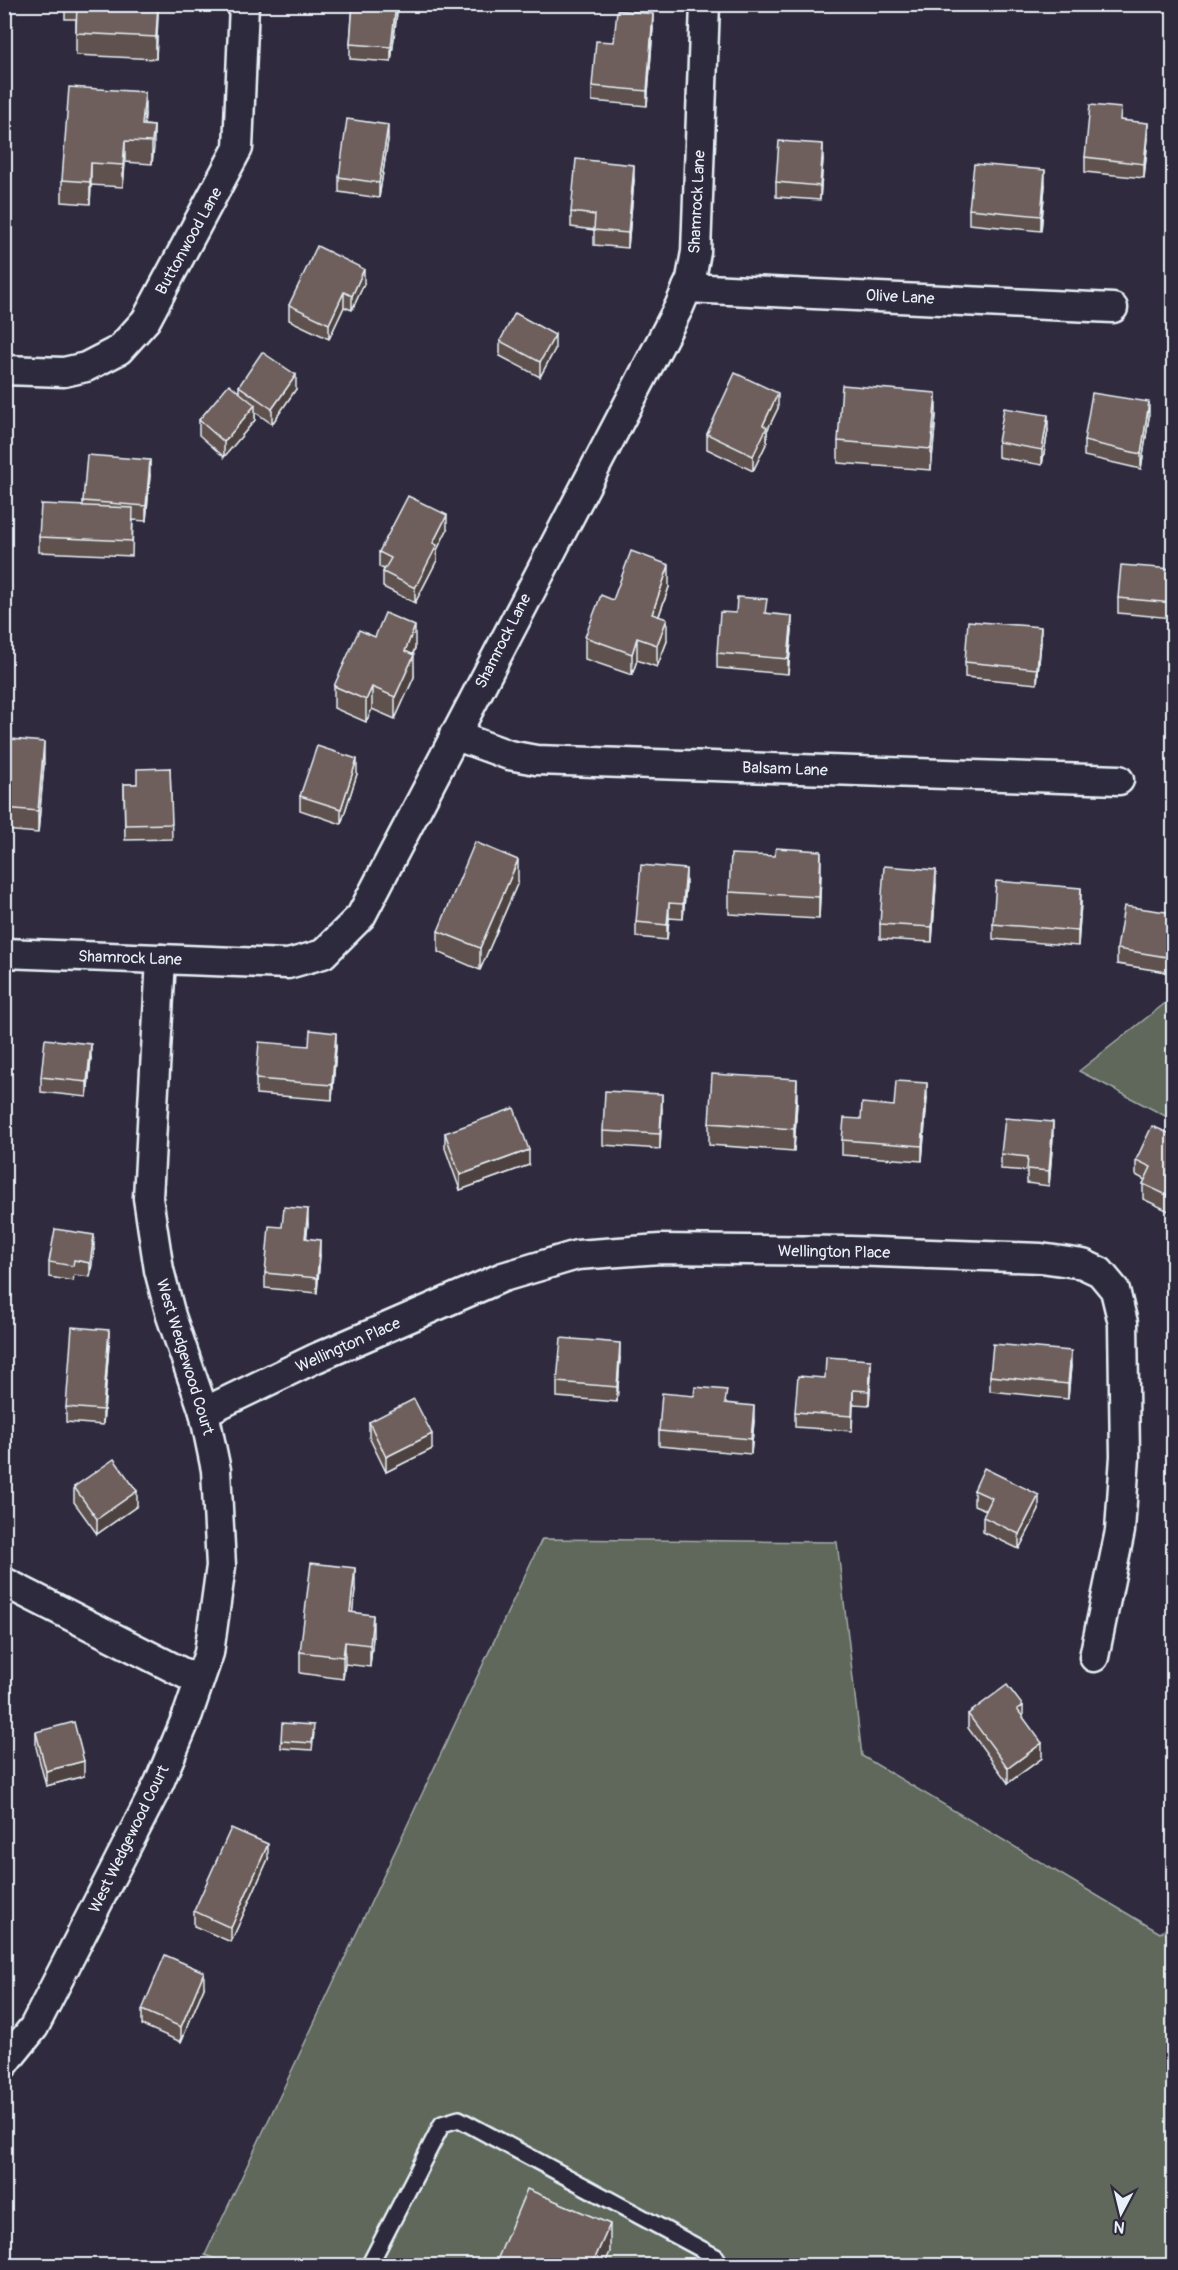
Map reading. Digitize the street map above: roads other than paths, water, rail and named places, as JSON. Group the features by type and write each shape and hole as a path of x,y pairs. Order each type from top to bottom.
{"street":[{"name":"Buttonwood Lane","path":"4,370 64,372 86,367 119,350 146,320 238,148 244,4"},
{"name":"Shamrock Lane","path":"4,953 288,964 323,954 360,916 687,288 696,252 705,4"},
{"name":"Olive Lane","path":"687,288 1113,308"},
{"name":"Balsam Lane","path":"454,735 509,755 536,760 1119,780"},
{"name":"West Wedgewood Court","path":"4,2064 34,2027 159,1783 209,1653 221,1566 216,1470 204,1412 171,1316 159,1270 148,1198 161,959"},
{"name":"Wellington Place","path":"204,1412 316,1358 503,1278 577,1255 660,1250 850,1251 1041,1258 1083,1264 1100,1272 1115,1290 1123,1323 1125,1456 1120,1531 1094,1658"},
{"path":"4,1582 199,1681"}],"lane":[{"path":"369,2265 442,2124 459,2119 716,2257 721,2265"}]}
